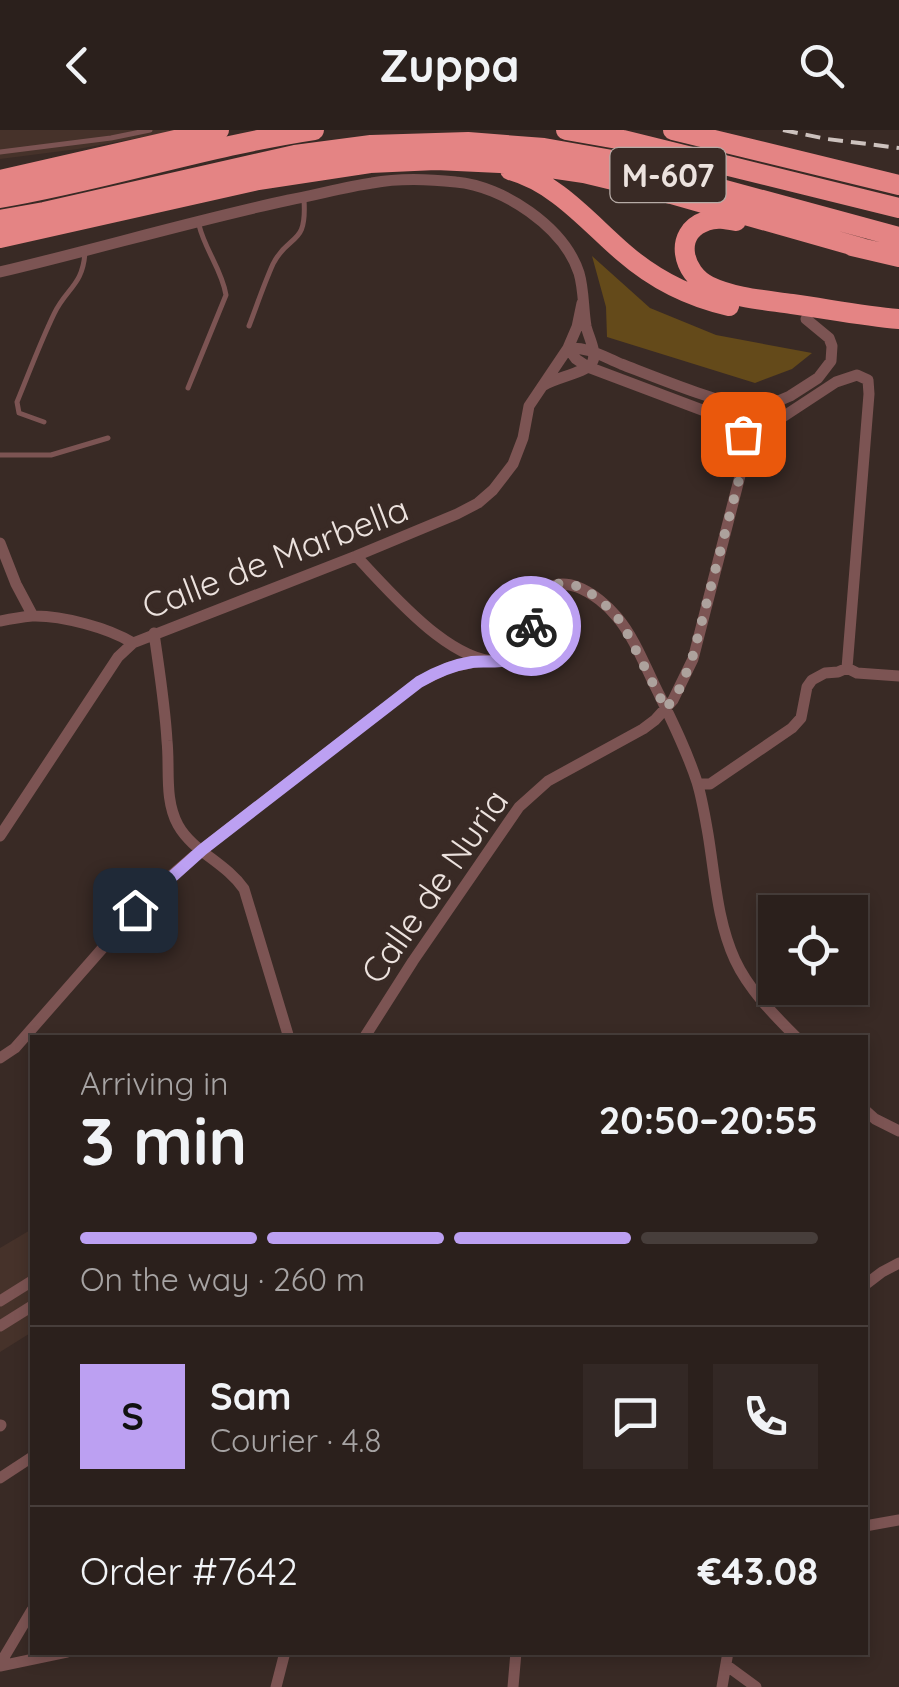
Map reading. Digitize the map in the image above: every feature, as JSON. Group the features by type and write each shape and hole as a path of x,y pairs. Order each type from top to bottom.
{"highway":[{"path":"0,180 219,130"},
{"path":"0,198 255,139 314,130"},
{"name":"M-607","path":"566,130 623,140 899,208"},
{"path":"671,130 822,180 870,202"},
{"name":"M-607","path":"671,130 899,185"},
{"name":"M-607","path":"0,220 257,162 371,145 468,142 544,148 618,162 899,237"},
{"name":"M-607","path":"44,229 371,145"},
{"path":"481,162 518,172 554,192 624,254 679,290 724,305 899,332"},
{"name":"M-607","path":"0,238 325,168 370,163 481,162 523,164 618,180 899,257"},
{"path":"862,248 723,219 698,225 684,251 690,272 713,288 739,296 899,319"}],"street":[{"path":"0,272 390,180 479,186 539,218 577,268 593,360 588,367 553,379 537,391"},
{"name":"Calle de Marbella","path":"0,836 118,657 133,643 356,556 478,503 513,464 529,406 568,348 582,304"},
{"path":"743,428 746,419 757,410 805,387 831,361 829,338 806,320"},
{"path":"568,348 593,351 757,410 764,417 762,429 742,468"},
{"path":"568,348 588,367 754,431 836,382 857,374 868,380 846,668"},
{"name":"Calle de Nuria","path":"366,1035 518,807 548,780 643,729 666,709 680,688 692,659 742,468 743,428"},
{"path":"0,542 33,616"},
{"path":"356,556 439,638 486,660"},
{"path":"0,1058 15,1048 143,902 202,850 419,682 450,667 516,657 528,643 536,604 542,595 553,586 572,584 590,592 616,615 642,658 698,784 718,906 736,961 752,987 793,1035"},
{"path":"0,621 33,616 98,628 133,643"},
{"path":"154,633 172,810 187,838 230,872 244,889 289,1035"},
{"path":"846,668 856,674 899,676"},
{"path":"698,784 710,784 792,728 801,718 812,680 846,668"},
{"path":"868,1112 899,1131"},
{"path":"868,1283 899,1263"},
{"path":"0,1301 30,1282"},
{"path":"1,1324 30,1307"},
{"path":"0,1478 30,1459"},
{"path":"868,1525 899,1520"},
{"path":"0,1665 30,1613"},
{"path":"0,1665 52,1655"},
{"path":"276,1687 285,1655"},
{"path":"513,1687 516,1655"},
{"path":"722,1687 727,1659"},
{"path":"727,1659 756,1687"}],"lane":[{"path":"0,152 150,130"},
{"path":"248,326 280,251 302,232 304,198"},
{"path":"188,388 226,295 199,222"},
{"path":"44,422 19,413 17,402 56,310 81,276 85,252"},
{"path":"0,455 51,455 108,438"}],"shaded area":[{"path":"0,130 181,130 0,159"},
{"path":"592,256 650,308 716,335 812,353 792,369 755,383 607,337 606,307"},
{"path":"30,1230 30,1333 0,1352 0,1248"}],"railway":[{"path":"783,130 899,148"}],"way so far":[{"path":"531,626 536,604 546,590 572,584 590,592 623,625 666,709 692,659 742,468 743,434"}],"route":[{"path":"135,910 202,850 419,682 450,667 516,657 528,643 531,626"}]}
